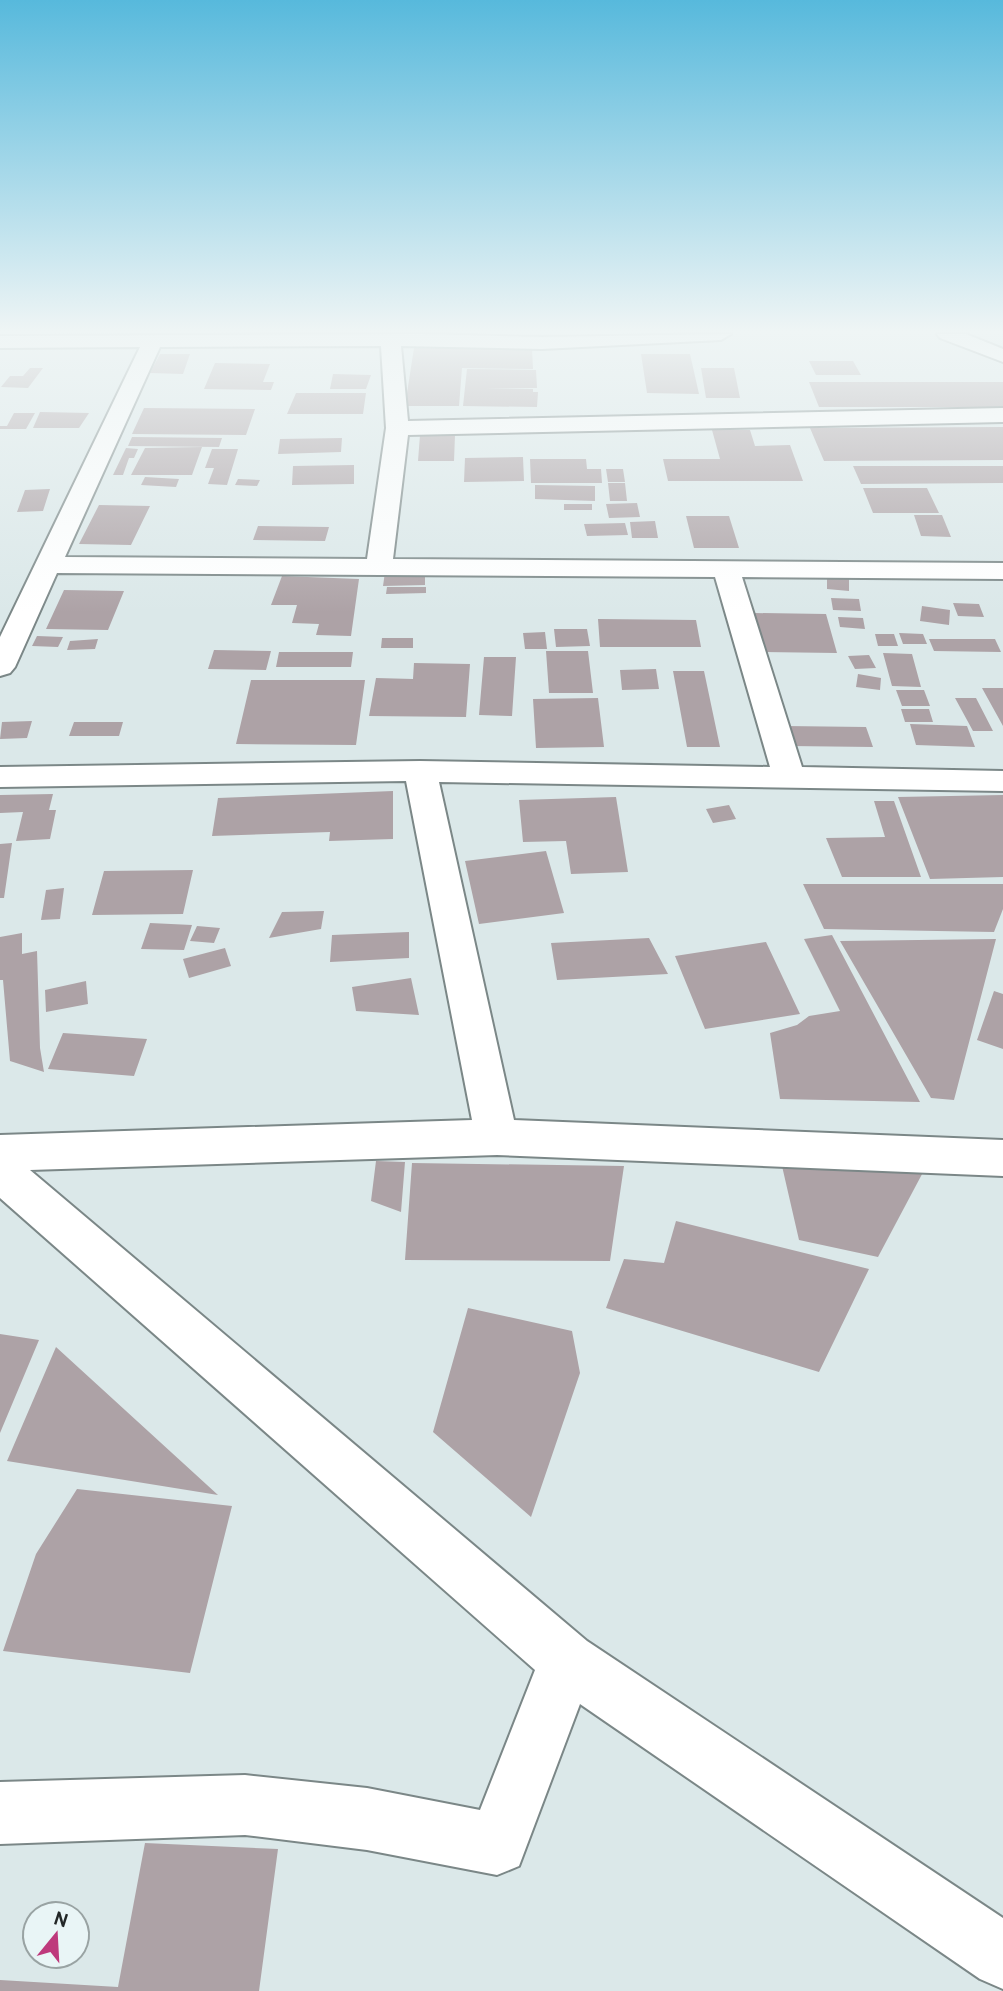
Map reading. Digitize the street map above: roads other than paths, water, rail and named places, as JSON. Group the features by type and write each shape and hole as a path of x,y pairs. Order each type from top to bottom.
{"street":[{"path":"0,667 112,427"},
{"path":"379,565 397,428 448,427"},
{"path":"46,565 1003,571"},
{"path":"726,568 789,777"},
{"path":"420,771 497,1137"},
{"path":"0,777 420,771 1003,781"},
{"path":"0,1153 497,1137 1003,1158"},
{"path":"0,1171 567,1661 1003,1956"},
{"path":"0,1813 245,1805 367,1819 497,1844 567,1661"}]}
